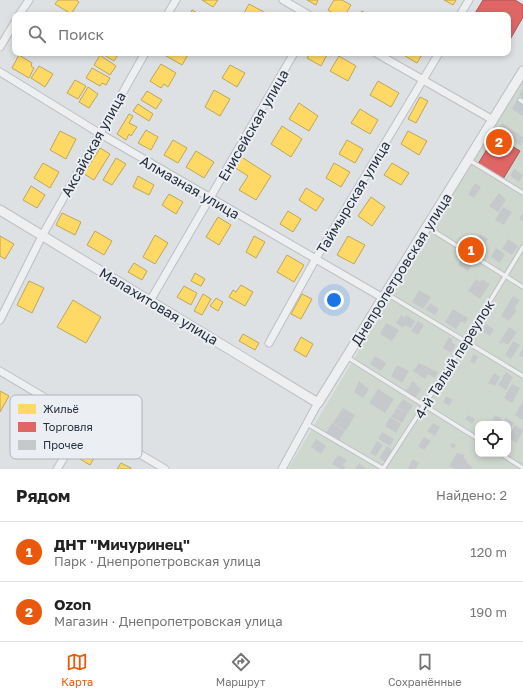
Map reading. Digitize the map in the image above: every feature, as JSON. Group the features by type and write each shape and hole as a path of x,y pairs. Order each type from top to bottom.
{"street":[{"path":"21,12 28,0"},
{"path":"169,12 176,0"},
{"path":"283,0 304,12"},
{"path":"462,12 469,0"},
{"path":"0,47 12,27"},
{"name":"Аксайская улица","path":"0,320 42,236 143,56"},
{"name":"Енисейская улица","path":"150,301 211,199 292,56"},
{"path":"381,56 492,120"},
{"name":"Таймырская улица","path":"269,343 316,260 437,56"},
{"name":"Днепропетровская улица","path":"282,469 318,403 523,70"},
{"name":"Алмазная улица","path":"0,72 99,133 211,199 316,260 385,296"},
{"name":"Малахитовая улица","path":"0,210 318,403"},
{"path":"0,371 40,395"},
{"path":"142,455 165,469"},
{"path":"57,469 63,459"}],"lane":[{"path":"468,159 523,193"},
{"path":"426,227 523,286"},
{"name":"4-й Талый переулок","path":"383,469 465,342 523,247"},
{"path":"385,296 523,376"},
{"path":"346,357 475,438"},
{"path":"306,424 383,469"},
{"path":"506,457 523,468"}],"shaded area":[{"path":"523,75 523,469 288,469"}],"building: Жильё":[{"path":"58,0 76,0 79,2 72,12 68,12 55,4"},
{"path":"202,0 218,0 213,7"},
{"path":"307,0 318,0 316,5"},
{"path":"334,0 342,0 351,5 347,12 331,12 328,10"},
{"path":"444,0 456,0 453,5"},
{"path":"249,4 264,12 245,12"},
{"path":"18,56 21,56 32,63 31,66 34,68 29,78 12,68"},
{"path":"99,56 101,56 116,66 110,75 94,65"},
{"path":"106,56 117,56 114,61"},
{"path":"166,56 187,56 182,65"},
{"path":"308,56 326,56 321,66 307,58"},
{"path":"339,56 356,66 348,81 330,71"},
{"path":"405,56 421,56 417,63"},
{"path":"161,64 176,73 168,87 164,84 161,88 150,81"},
{"path":"230,65 245,73 237,87 222,78"},
{"path":"39,66 53,74 45,87 31,78"},
{"path":"92,68 110,78 106,85 102,83 100,86 86,78"},
{"path":"75,80 86,86 78,99 67,93"},
{"path":"378,81 399,93 391,107 370,95"},
{"path":"88,87 98,94 89,108 79,102"},
{"path":"214,90 230,99 220,116 205,107"},
{"path":"147,91 162,100 156,109 141,100"},
{"path":"420,97 428,101 416,123 408,119"},
{"path":"299,103 318,116 309,131 289,119"},
{"path":"138,104 153,114 149,121 133,111"},
{"path":"360,109 378,120 370,134 351,123"},
{"path":"129,114 133,116 129,123 137,127 131,136 129,134 126,140 117,134"},
{"path":"282,126 302,139 291,157 271,144"},
{"path":"146,130 158,137 151,150 138,143"},
{"path":"60,131 76,139 66,159 50,150"},
{"path":"408,131 427,141 419,155 401,144"},
{"path":"173,140 187,148 178,163 164,155"},
{"path":"347,140 363,149 355,163 339,154"},
{"path":"100,148 110,154 94,180 84,174"},
{"path":"196,151 214,162 204,178 186,167"},
{"path":"240,156 271,176 256,200 239,190 248,176 234,167"},
{"path":"116,158 126,164 112,185 103,180"},
{"path":"43,163 59,172 50,188 34,178"},
{"path":"334,163 350,172 341,187 326,178"},
{"path":"392,163 409,173 401,185 384,175"},
{"path":"138,176 154,185 149,195 133,187"},
{"path":"31,186 45,195 37,208 23,200"},
{"path":"306,188 324,199 316,211 299,200"},
{"path":"169,194 183,202 176,214 162,205"},
{"path":"371,197 385,207 372,226 358,216"},
{"path":"288,211 301,219 293,232 280,224"},
{"path":"62,213 81,222 75,235 56,225"},
{"path":"218,217 231,225 219,245 206,237"},
{"path":"95,231 112,241 104,255 87,245"},
{"path":"155,235 168,243 155,264 143,257"},
{"path":"0,236 14,244 5,259 0,256"},
{"path":"254,236 265,242 256,258 246,252"},
{"path":"348,236 365,245 354,264 337,255"},
{"path":"287,255 304,265 294,282 277,272"},
{"path":"134,263 147,271 142,280 128,272"},
{"path":"195,273 205,279 201,286 191,281"},
{"path":"29,281 44,288 32,313 17,305"},
{"path":"241,285 253,292 245,306 229,297 233,290 236,292"},
{"path":"184,286 197,293 191,305 177,297"},
{"path":"203,294 211,299 202,315 194,311"},
{"path":"302,294 312,299 301,319 291,314"},
{"path":"216,298 223,302 218,311 210,306"},
{"path":"73,300 101,317 86,343 57,327"},
{"path":"243,334 259,343 255,350 239,341"},
{"path":"301,337 313,344 306,357 294,350"},
{"path":"0,391 9,396 0,412"},
{"path":"80,459 94,459 90,465"},
{"path":"121,463 131,468 131,469 117,469"}],"building: Торговля":[{"path":"483,0 515,0 523,5 523,17 511,38 511,12 476,12"},
{"path":"495,136 520,151 503,179 478,164"}],"building: Прочее":[{"path":"523,88 523,98 519,95"},
{"path":"517,100 523,104 523,116 512,109"},
{"path":"502,123 523,137 521,146 497,131"},
{"path":"514,169 523,175 519,182 510,176"},
{"path":"475,183 481,187 474,198 468,194"},
{"path":"499,193 506,200 498,212 489,206"},
{"path":"503,207 512,212 504,225 495,220"},
{"path":"523,213 523,221 519,219"},
{"path":"480,234 488,239 479,253 472,248"},
{"path":"468,235 474,239 468,249 462,245"},
{"path":"508,239 518,246 512,255 502,249"},
{"path":"496,248 505,254 500,263 491,257"},
{"path":"464,256 474,262 468,271 458,265"},
{"path":"476,279 480,282 482,279 490,284 480,299 468,291"},
{"path":"419,290 431,297 423,309 412,302"},
{"path":"513,296 520,300 514,309 517,310 509,321 501,316"},
{"path":"430,303 439,309 435,315 426,310"},
{"path":"453,309 468,318 465,324 461,321 456,329 445,322"},
{"path":"401,315 404,318 406,315 415,321 411,328 405,325 403,328 396,323"},
{"path":"418,321 424,325 418,335 411,331"},
{"path":"386,323 399,330 392,341 380,334"},
{"path":"486,324 494,329 490,336 482,331"},
{"path":"509,327 517,332 508,345 503,342 501,344 499,343"},
{"path":"449,337 452,339 452,343 456,345 451,353 443,348"},
{"path":"513,341 520,345 511,359 505,355"},
{"path":"523,348 523,357 519,355"},
{"path":"474,354 478,357 474,364 470,361"},
{"path":"375,356 386,363 381,371 370,364"},
{"path":"419,363 438,372 435,378 428,374 425,379 413,371"},
{"path":"397,365 409,371 402,383 391,376"},
{"path":"506,372 513,377 506,390 498,385"},
{"path":"494,373 500,377 495,386 488,383"},
{"path":"359,381 369,389 363,398 354,392"},
{"path":"413,381 421,390 415,398 406,391"},
{"path":"512,384 520,388 512,403 504,398"},
{"path":"378,389 394,399 385,413 369,403"},
{"path":"446,396 453,400 449,406 443,402"},
{"path":"403,399 413,406 407,414 397,407"},
{"path":"523,401 523,420 515,415"},
{"path":"343,408 355,415 346,431 333,423"},
{"path":"397,408 407,414 402,423 391,417"},
{"path":"468,415 475,419 472,424 465,419"},
{"path":"495,415 502,419 500,421 496,421 492,419"},
{"path":"390,417 401,424 396,433 385,426"},
{"path":"506,418 511,421 504,421"},
{"path":"511,421 514,423 511,428"},
{"path":"332,423 345,431 338,442 325,434"},
{"path":"433,423 440,427 435,436 427,431"},
{"path":"515,425 523,430 517,443 511,440 511,432"},
{"path":"382,432 394,439 390,446 378,439"},
{"path":"424,437 431,441 424,450 418,446"},
{"path":"316,439 326,446 321,454 311,447"},
{"path":"377,441 383,445 376,456 370,453"},
{"path":"452,443 456,445 454,449 450,446"},
{"path":"387,446 393,451 385,462 379,458"},
{"path":"457,453 465,455 463,458 467,460 467,463 472,467 471,469 455,469 449,466"},
{"path":"338,455 347,460 343,465 346,467 344,469 340,469 332,464"},
{"path":"413,459 419,463 416,469 409,469 408,468"},
{"path":"359,463 367,469 355,469"}],"place":[{"name":"Ozon","path":"499,142"},
{"name":"ДНТ \"Мичуринец\"","path":"471,250"}]}
